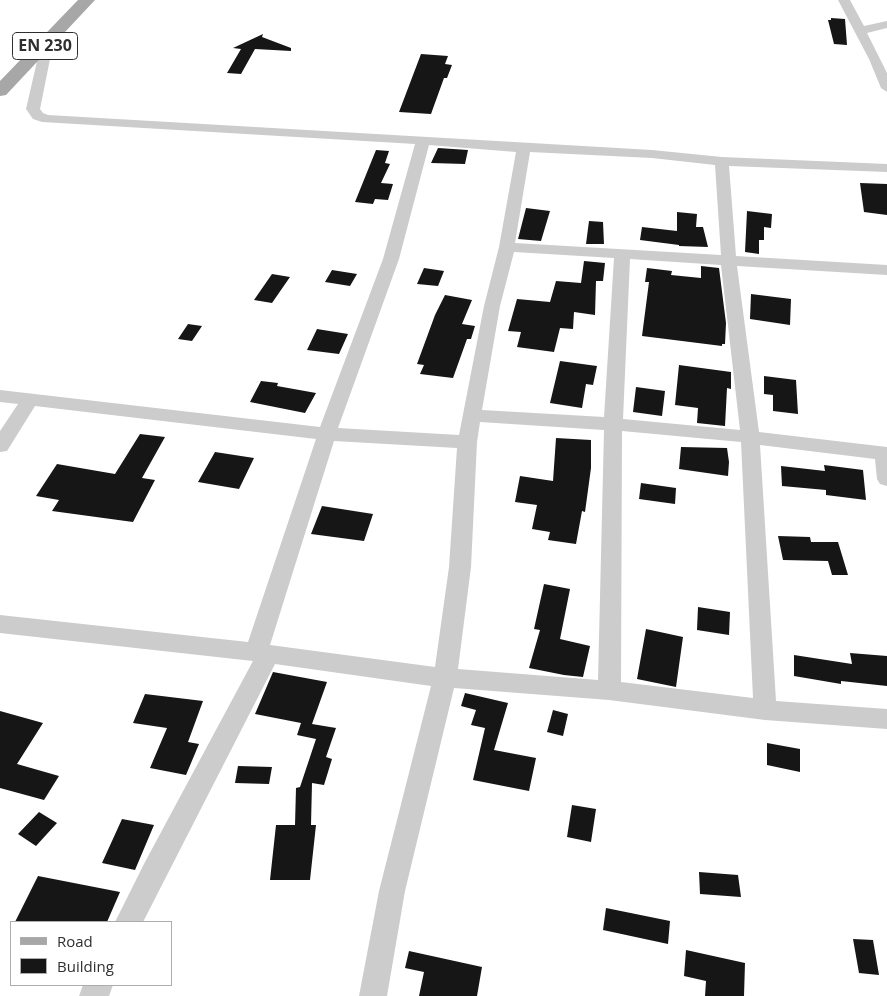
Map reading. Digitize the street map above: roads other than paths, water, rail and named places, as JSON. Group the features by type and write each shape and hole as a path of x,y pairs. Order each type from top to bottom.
{"main road":[{"name":"EN 230","path":"0,91 87,0"}],"street":[{"path":"844,0 887,85"},
{"path":"860,31 887,24"},
{"path":"46,44 33,109 38,116 47,118 423,140 524,148 652,154 722,161 887,168"},
{"path":"129,921 262,654 327,434 391,259 423,140"},
{"path":"373,996 392,890 446,678 460,567 467,442 492,306 507,246 524,148"},
{"path":"722,161 728,262 750,437 765,710"},
{"path":"507,246 728,262 887,270"},
{"path":"609,690 613,424 622,253"},
{"path":"0,396 327,434 467,442"},
{"path":"0,446 30,399"},
{"path":"471,415 613,424 750,437 885,454 887,479"},
{"path":"0,624 262,654 446,678 609,690 765,710 887,719"}]}
